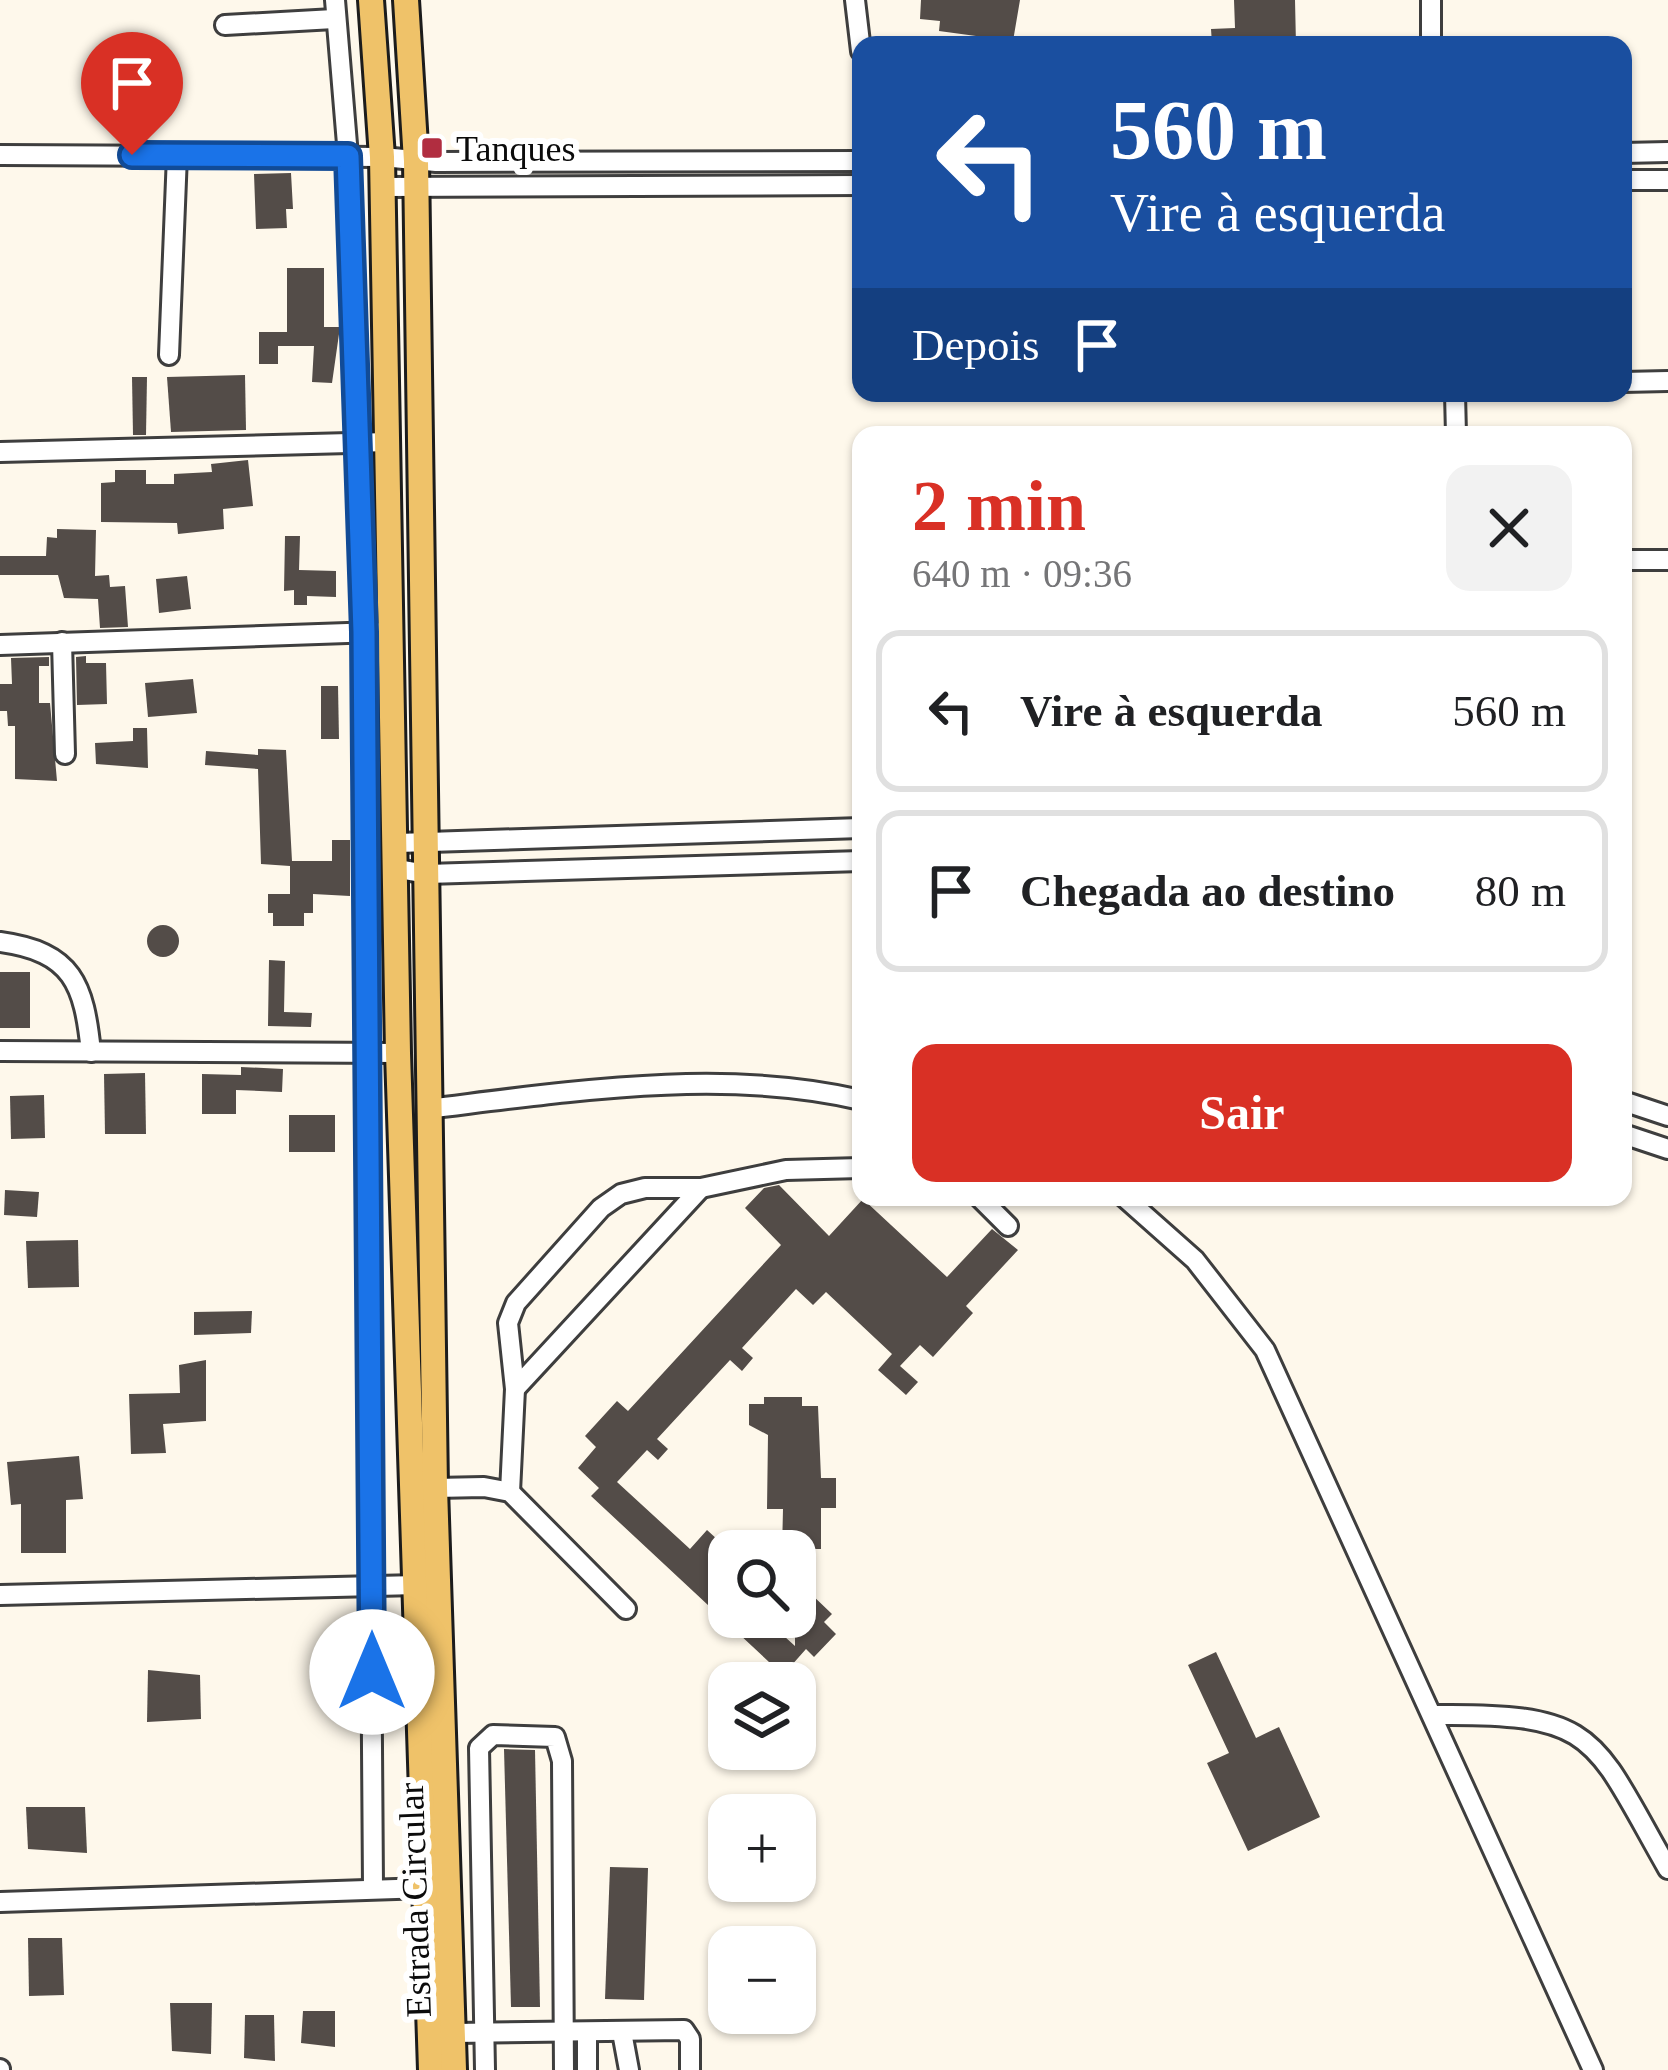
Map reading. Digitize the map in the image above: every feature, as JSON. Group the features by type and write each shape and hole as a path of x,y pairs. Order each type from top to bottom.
{"main road":[{"path":"371,0 383,187 398,843 398,1053 431,2070"},
{"name":"Estrada Circular","path":"406,0 416,161 427,1108 454,2070"}],"street":[{"path":"855,0 859,36"},
{"path":"1431,0 1431,36"},
{"path":"225,25 334,9 348,156 364,632 373,1886"},
{"path":"1632,153 1668,152"},
{"path":"0,154 852,161"},
{"path":"169,355 176,155"},
{"path":"1632,180 1668,180"},
{"path":"383,187 852,185"},
{"path":"1632,382 1668,381"},
{"path":"0,452 388,442"},
{"path":"1632,560 1668,560"},
{"path":"0,645 393,631"},
{"path":"62,642 64,754"},
{"path":"398,843 852,828"},
{"path":"398,869 427,874 852,861"},
{"path":"0,942 51,955 67,968 87,1012 91,1052"},
{"path":"0,1051 398,1053"},
{"path":"427,1108 549,1094 717,1085 852,1098"},
{"path":"1632,1104 1668,1116"},
{"path":"1632,1138 1668,1149"},
{"path":"510,1492 515,1389 508,1323 516,1303 601,1208 620,1194 645,1187 701,1188 786,1170 852,1168"},
{"path":"515,1389 701,1188"},
{"path":"988,1206 1008,1226"},
{"path":"1134,1206 1195,1260 1265,1350 1593,2070"},
{"path":"435,1488 484,1486 510,1492 626,1609"},
{"path":"0,1594 418,1586"},
{"path":"1435,1715 1533,1717 1588,1741 1608,1764 1668,1869"},
{"path":"485,2070 479,1748 493,1736 556,1737 562,1761 563,2070"},
{"path":"0,1902 373,1886 426,1888"},
{"path":"454,2033 684,2030 690,2039 690,2070"},
{"path":"587,2032 587,2070"},
{"path":"622,2032 629,2070"}],"building":[{"path":"921,0 1020,0 1014,36 939,31 940,21 920,19"},
{"path":"1234,0 1295,0 1296,36 1211,36 1211,29 1235,28"},
{"path":"291,173 293,209 286,209 287,228 256,229 254,174"},
{"path":"287,268 324,268 324,327 340,327 332,383 312,382 314,346 278,346 278,364 259,364 259,332 287,332"},
{"path":"245,375 246,430 171,432 167,377"},
{"path":"132,377 147,377 146,435 133,435"},
{"path":"248,460 253,506 223,509 224,529 178,534 177,523 101,522 101,483 115,482 115,470 146,470 146,484 174,484 174,474 212,472 211,464"},
{"path":"57,529 96,530 95,576 109,575 110,587 125,586 128,627 100,628 98,599 64,598 58,575 0,575 0,556 46,556 47,537 57,538"},
{"path":"285,536 300,536 299,570 336,571 336,597 307,596 307,605 294,605 294,590 284,591"},
{"path":"187,576 191,609 159,613 156,579"},
{"path":"86,656 86,663 106,663 107,704 77,705 76,657"},
{"path":"49,657 49,666 39,666 39,703 50,703 57,781 15,779 15,726 8,726 7,711 0,711 0,684 12,684 11,658"},
{"path":"193,679 197,713 148,717 145,683"},
{"path":"321,686 338,686 339,739 321,739"},
{"path":"133,728 147,728 148,768 96,764 95,743 133,741"},
{"path":"258,749 286,750 292,861 332,861 332,840 350,840 350,896 313,894 313,913 304,913 304,926 273,926 273,913 268,913 268,894 290,894 290,866 261,864 258,769 205,765 206,751 258,755"},
{"path":"163,925 174,930 179,941 174,952 163,957 152,952 147,941 152,930"},
{"path":"269,960 285,961 284,1012 312,1013 311,1027 268,1026"},
{"path":"0,972 30,972 30,1028 0,1028"},
{"path":"241,1067 283,1069 282,1092 236,1090 236,1114 202,1114 202,1074 241,1075"},
{"path":"145,1073 146,1134 105,1134 104,1074"},
{"path":"44,1095 45,1138 11,1139 10,1096"},
{"path":"289,1115 335,1115 335,1152 289,1152"},
{"path":"779,1185 829,1236 857,1206 871,1206 947,1277 992,1229 1018,1250 966,1306 973,1313 933,1357 920,1345 900,1366 918,1382 906,1395 878,1370 892,1354 826,1292 813,1305 796,1289 742,1348 753,1358 742,1371 730,1360 657,1439 668,1449 658,1460 647,1450 617,1482 690,1549 708,1531 708,1605 591,1496 599,1488 578,1468 596,1447 585,1436 617,1401 628,1411 781,1245 745,1208 764,1188"},
{"path":"5,1190 39,1192 37,1217 4,1215"},
{"path":"78,1240 79,1287 28,1288 26,1241"},
{"path":"252,1311 251,1333 194,1335 194,1312"},
{"path":"206,1360 206,1421 163,1424 166,1453 131,1454 129,1394 180,1393 179,1365"},
{"path":"764,1397 802,1397 802,1406 818,1406 821,1478 836,1478 836,1508 821,1508 821,1549 816,1549 816,1530 782,1530 783,1509 767,1509 768,1435 749,1425 749,1404 764,1404"},
{"path":"79,1456 83,1499 66,1500 66,1553 21,1553 21,1504 11,1505 7,1462"},
{"path":"816,1599 832,1614 824,1622 836,1634 814,1657 806,1649 794,1662 769,1662 743,1638 786,1638 795,1646 795,1638 816,1638"},
{"path":"1216,1652 1256,1738 1279,1727 1320,1817 1248,1851 1207,1763 1229,1753 1188,1665"},
{"path":"148,1670 200,1675 201,1719 147,1722"},
{"path":"504,1749 535,1750 540,2007 511,2007"},
{"path":"26,1807 85,1807 87,1853 28,1849"},
{"path":"610,1867 648,1868 644,2000 605,1999"},
{"path":"28,1938 62,1938 64,1995 29,1996"},
{"path":"170,2003 212,2003 211,2054 172,2051"},
{"path":"303,2011 335,2011 335,2047 301,2043"},
{"path":"245,2015 274,2015 275,2061 244,2058"}],"place":[{"name":"Tanques","path":"432,148"}],"route":[{"path":"132,155 348,156 364,632 372,1672"}]}
